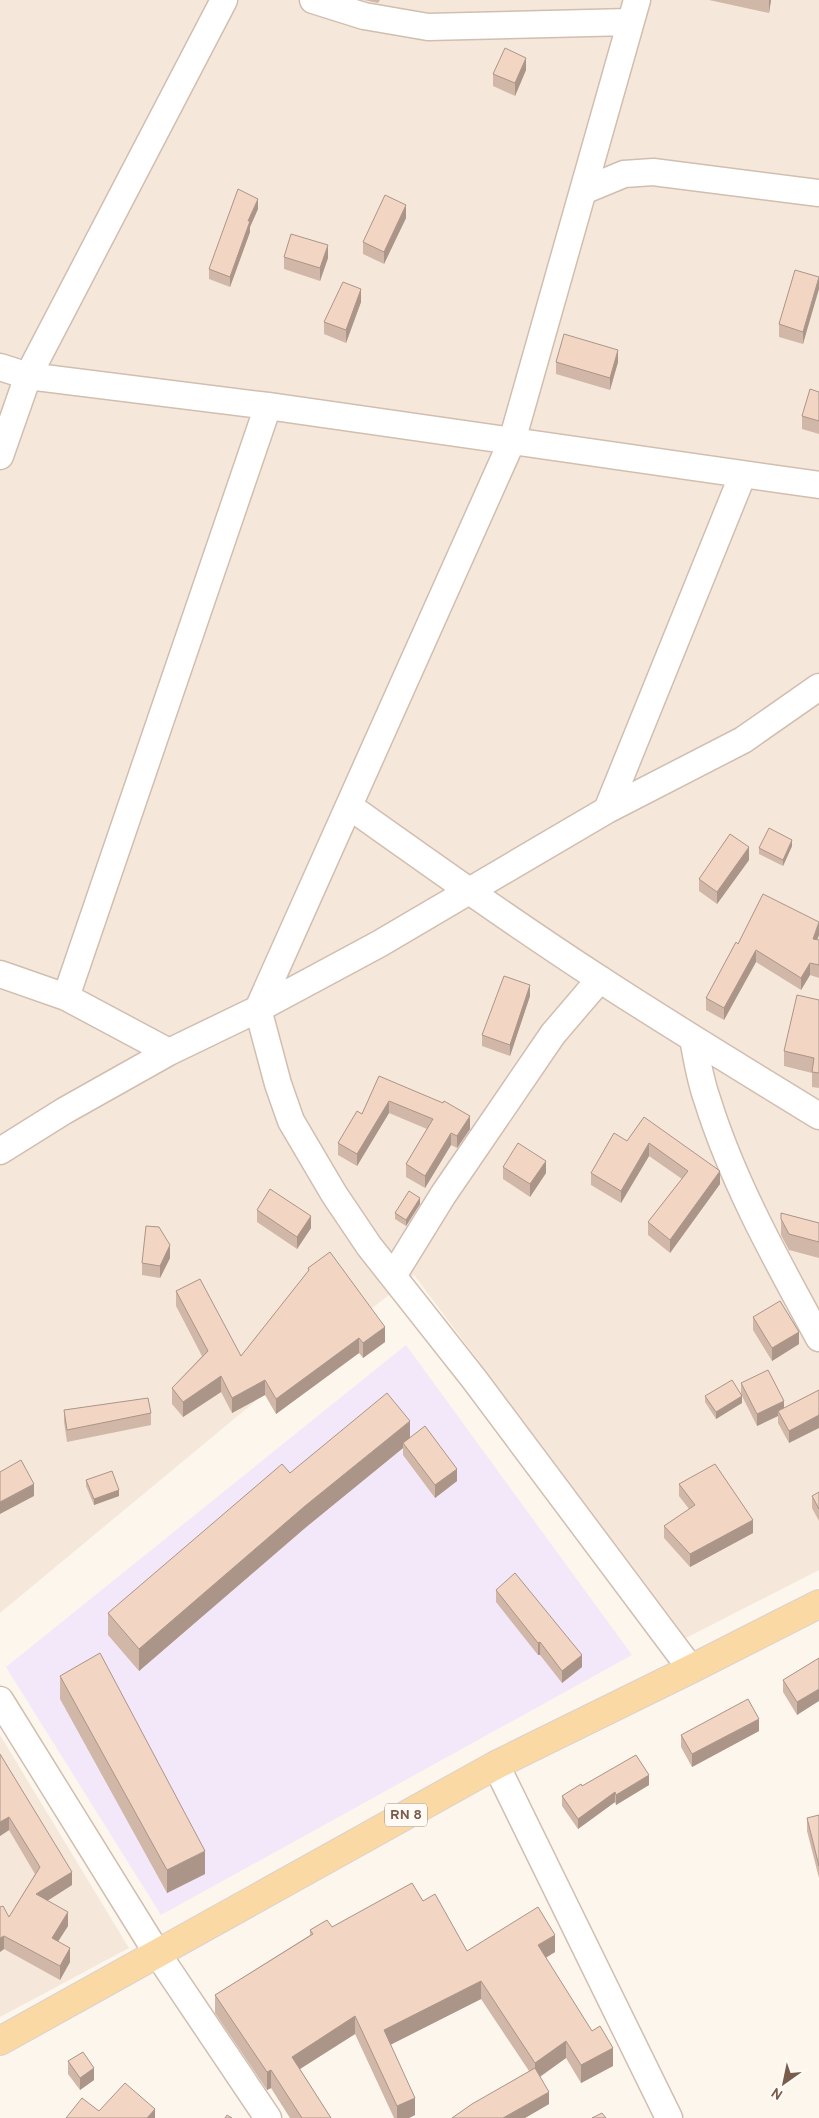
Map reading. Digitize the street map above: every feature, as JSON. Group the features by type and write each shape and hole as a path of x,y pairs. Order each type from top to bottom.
{"main road":[{"name":"RN 8","path":"0,2041 496,1765 819,1604"}],"street":[{"path":"0,456 28,376 224,0"},
{"path":"313,0 364,16 428,27 633,11 512,440 258,1009 278,1084 291,1121 334,1194 369,1246 515,1433 691,1669"},
{"path":"583,191 624,174 653,172 819,193"},
{"path":"0,367 28,376 268,406 819,485"},
{"path":"66,998 268,406"},
{"path":"607,810 743,474"},
{"path":"0,1150 64,1111 169,1052 258,1009 378,944 607,810 743,740 819,687"},
{"path":"349,806 468,891 600,979 693,1039 819,1116"},
{"path":"0,974 66,998 169,1052"},
{"path":"393,1276 443,1195 553,1034 600,979"},
{"path":"693,1039 706,1098 729,1160 776,1259 819,1338"},
{"path":"1,1705 157,1953 268,2118"},
{"path":"496,1765 669,2118"}],"shaded area":[{"path":"0,0 819,0 819,1570 686,1638 414,1275 264,1394 0,1613"},
{"path":"406,1345 632,1655 161,1915 6,1667"},
{"path":"0,1735 129,1948 0,2017"}],"building":[{"path":"505,48 526,58 515,83 493,74"},
{"path":"238,189 258,199 248,221 250,221 230,277 209,269"},
{"path":"385,195 406,205 384,252 363,242"},
{"path":"291,234 328,245 320,268 284,257"},
{"path":"795,270 819,277 803,332 779,324"},
{"path":"343,282 361,289 346,330 324,322"},
{"path":"564,334 618,350 610,378 556,362"},
{"path":"810,389 819,392 819,421 802,416"},
{"path":"769,828 792,840 783,860 759,848"},
{"path":"730,834 749,847 717,892 699,879"},
{"path":"763,894 819,922 813,939 819,940 819,965 810,963 801,978 756,950 724,1008 706,998 736,942 738,944"},
{"path":"504,976 530,985 510,1045 482,1035"},
{"path":"797,995 819,1000 819,1073 812,1072 814,1058 784,1051"},
{"path":"379,1076 443,1103 444,1101 470,1116 457,1136 451,1133 425,1176 406,1164 433,1119 389,1101 357,1154 338,1143 357,1111 362,1114"},
{"path":"644,1117 720,1171 670,1240 648,1222 688,1171 649,1143 621,1191 591,1173 614,1133 627,1141"},
{"path":"518,1143 546,1161 530,1184 503,1167"},
{"path":"270,1189 311,1216 297,1237 257,1210"},
{"path":"409,1191 420,1198 406,1220 395,1213"},
{"path":"781,1213 819,1223 819,1242 789,1234 781,1219"},
{"path":"146,1226 159,1227 170,1245 160,1266 142,1263"},
{"path":"330,1252 385,1327 363,1343 359,1338 276,1399 265,1380 232,1398 221,1376 183,1402 172,1388 208,1351 176,1291 200,1279 241,1356 309,1270 308,1268"},
{"path":"780,1301 799,1332 772,1348 753,1317"},
{"path":"768,1370 784,1401 757,1414 741,1383"},
{"path":"732,1380 742,1396 716,1412 705,1396"},
{"path":"819,1390 819,1415 789,1431 778,1411"},
{"path":"387,1393 410,1421 305,1506 139,1649 108,1613 282,1464 290,1473"},
{"path":"148,1398 151,1413 67,1430 64,1410"},
{"path":"425,1426 457,1469 435,1485 403,1443"},
{"path":"21,1460 34,1484 0,1502 0,1472"},
{"path":"715,1464 753,1520 690,1554 664,1526 695,1505 679,1484"},
{"path":"112,1471 119,1490 94,1499 86,1480"},
{"path":"819,1492 819,1509 812,1496"},
{"path":"515,1573 582,1655 562,1671 496,1590"},
{"path":"100,1653 205,1851 167,1870 60,1676"},
{"path":"819,1658 819,1689 797,1702 783,1680"},
{"path":"748,1699 759,1719 692,1754 681,1735"},
{"path":"0,1754 72,1872 36,1894 68,1912 52,1938 70,1948 60,1966 4,1936 0,1938 0,1907 3,1906 9,1917 40,1867 9,1817 0,1822"},
{"path":"636,1755 649,1775 616,1795 615,1792 578,1819 562,1796"},
{"path":"819,1815 819,1866 807,1818"},
{"path":"412,1883 423,1901 435,1894 467,1951 538,1907 555,1935 538,1945 592,2031 600,2026 613,2048 581,2065 566,2041 535,2063 481,1981 384,2030 415,2098 397,2106 355,2016 292,2057 331,2118 302,2118 271,2070 267,2072 215,1995 313,1934 310,1930 327,1920 332,1927"},
{"path":"83,2052 94,2068 80,2078 68,2061"},
{"path":"535,2068 549,2092 503,2118 452,2118 472,2104"},
{"path":"125,2083 155,2109 147,2118 66,2118 82,2098 99,2111"},
{"path":"602,2113 606,2118 592,2118"}]}
